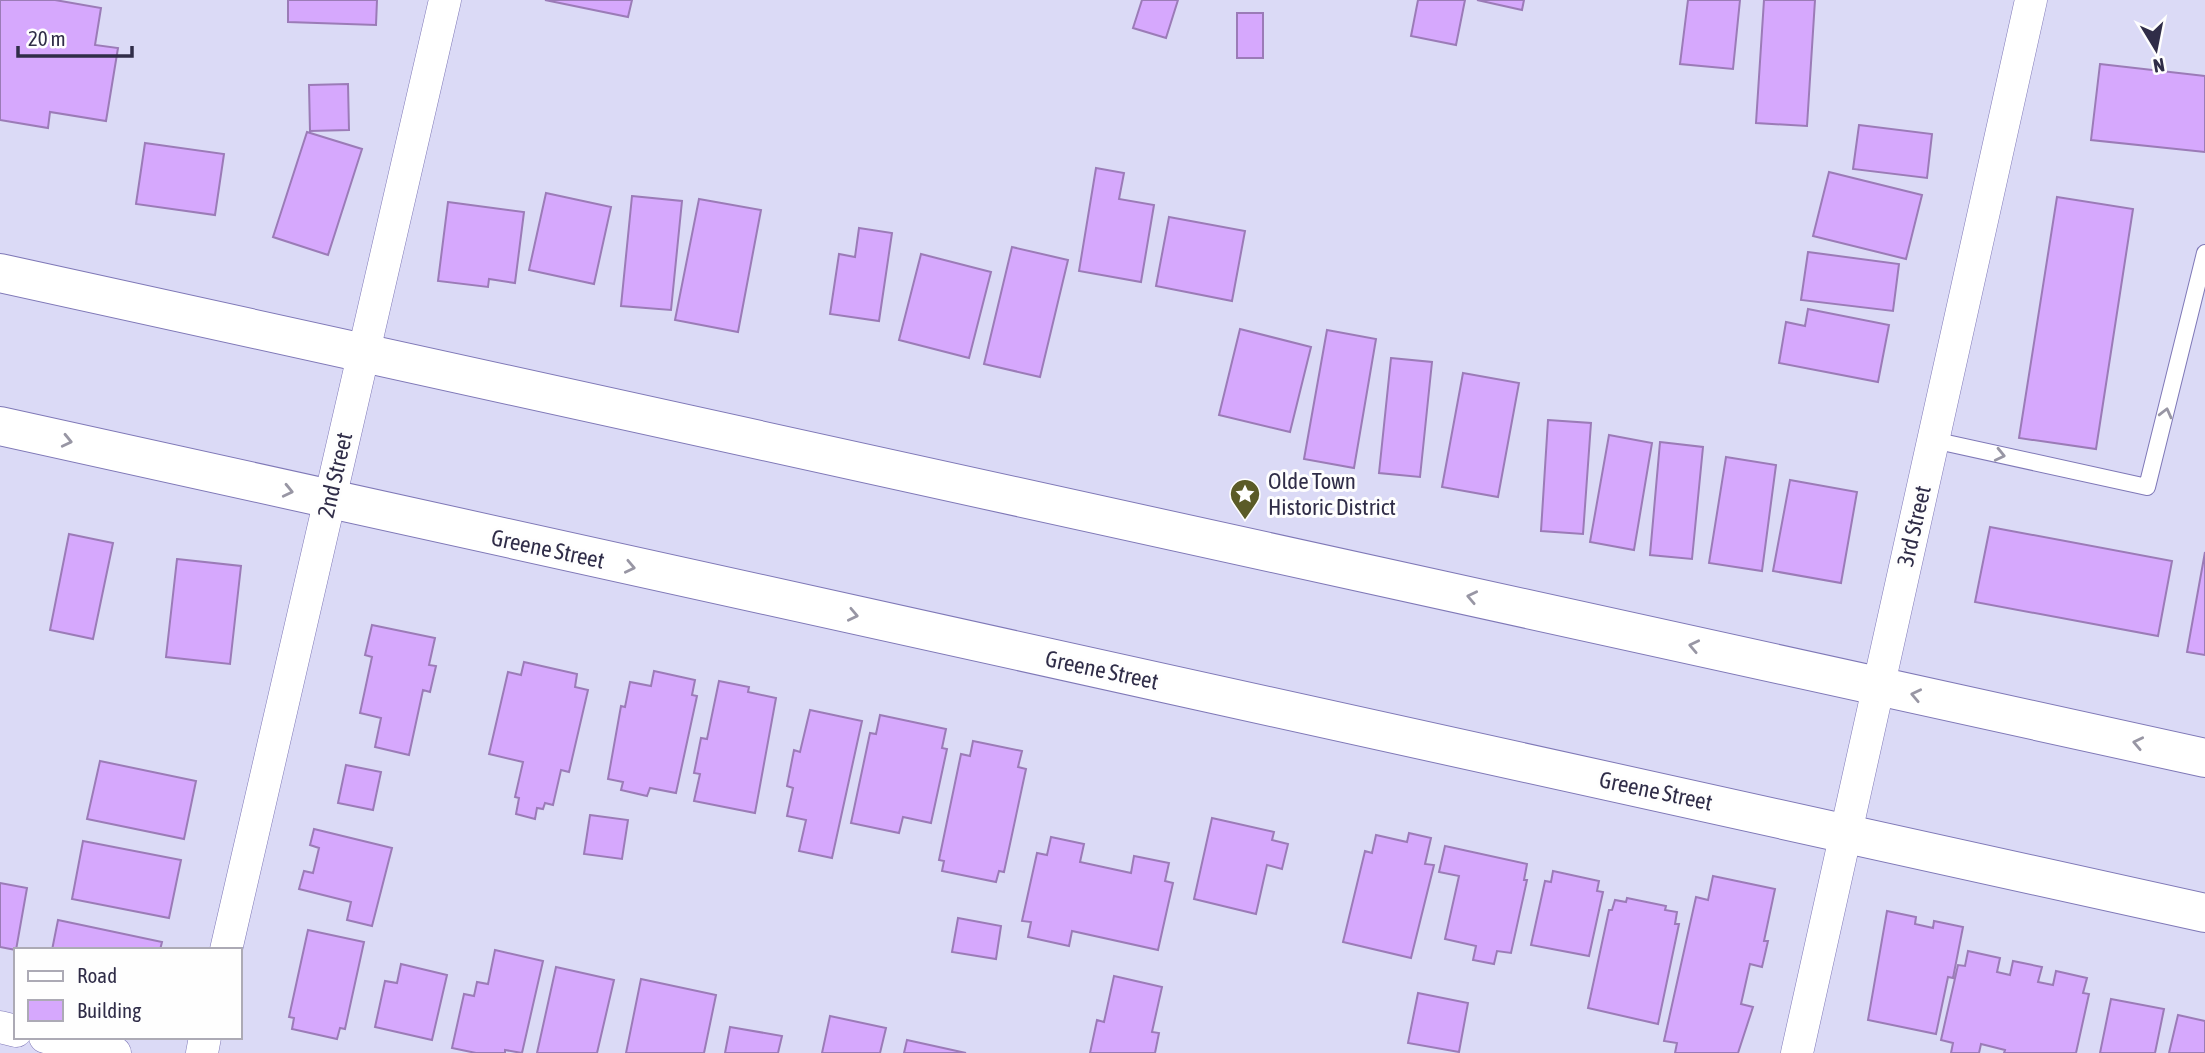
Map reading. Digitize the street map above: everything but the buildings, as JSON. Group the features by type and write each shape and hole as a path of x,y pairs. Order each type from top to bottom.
{"main road":[{"path":"0,273 2205,758"},
{"name":"Greene Street","path":"0,426 330,501 2205,912"}],"street":[{"name":"2nd Street","path":"226,948 445,0"},
{"name":"3rd Street","path":"1797,1053 2031,0"},
{"path":"54,1039 115,1053"}],"lane":[{"path":"1933,440 2147,488 2205,253"}],"place":[{"name":"Olde Town Historic District","path":"1245,521"}]}
